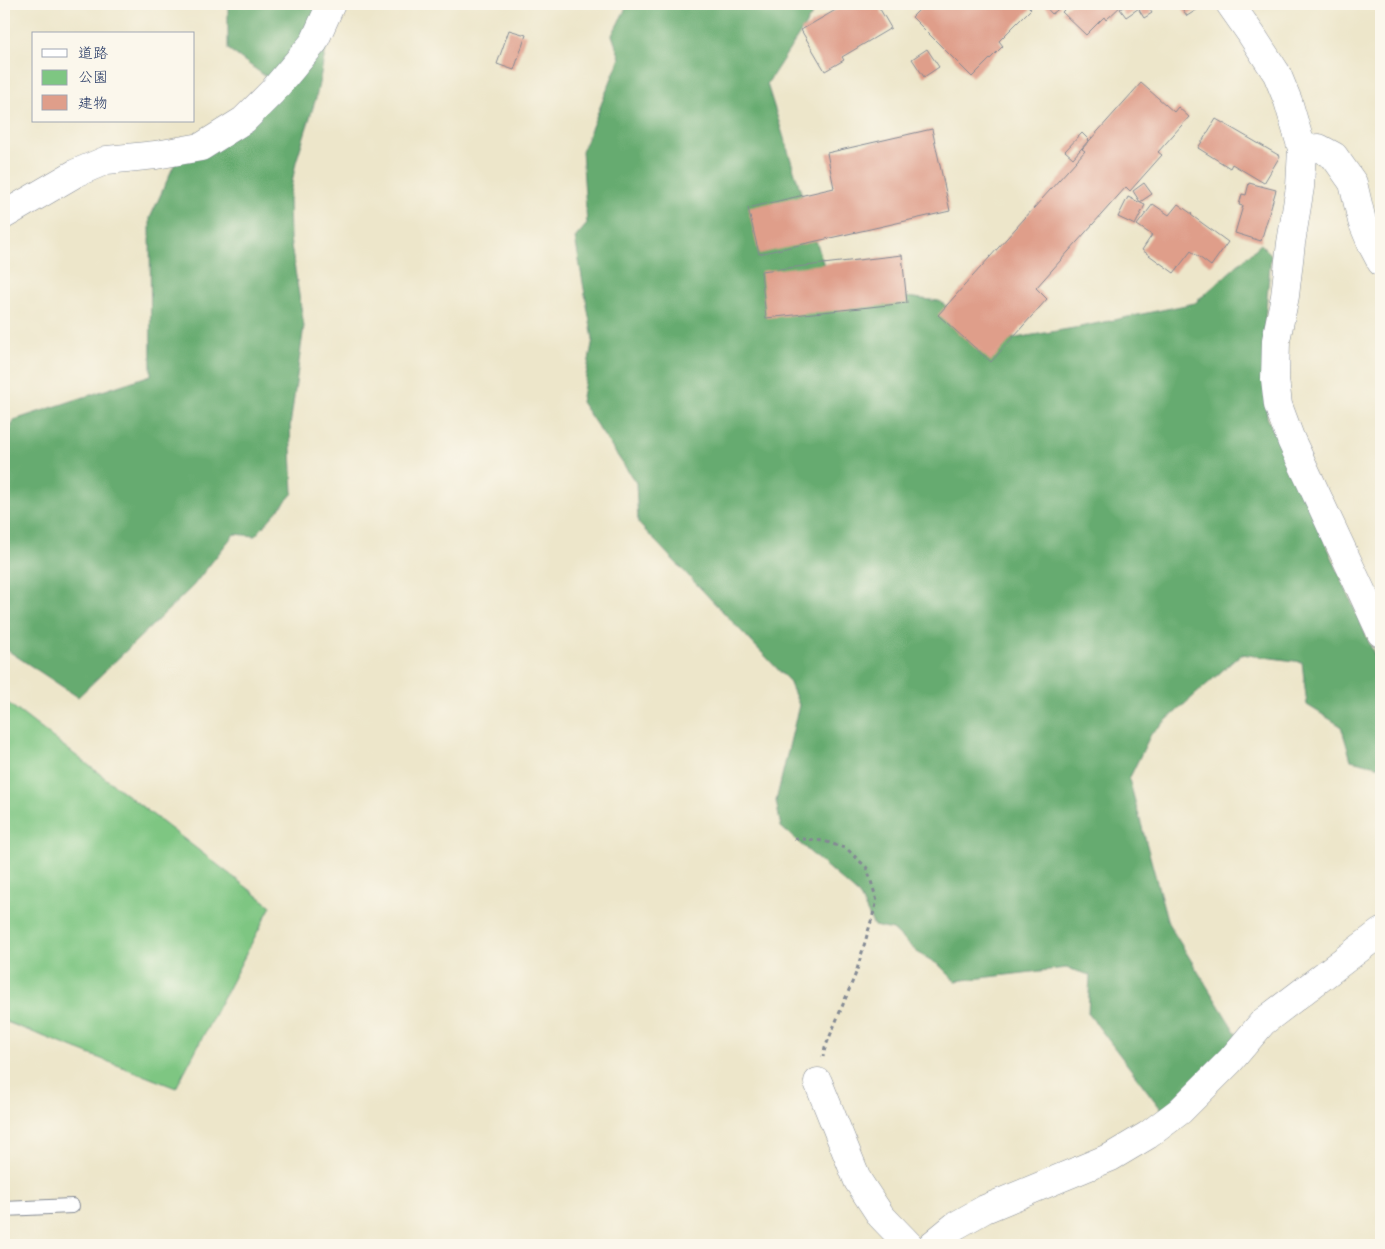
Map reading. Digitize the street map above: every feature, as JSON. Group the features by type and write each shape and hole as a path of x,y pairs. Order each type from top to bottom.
{"street":[{"path":"4,215 76,173 107,160 156,155 201,147 244,120 272,92 314,42 331,4"},
{"path":"1230,4 1277,74 1288,100 1302,148 1300,187 1285,296 1276,340 1275,379 1278,405 1291,440 1381,633"},
{"path":"1302,148 1319,148 1334,156 1353,183 1362,221 1381,262"},
{"path":"932,1245 955,1226 985,1210 1112,1157 1148,1135 1180,1111 1230,1061 1263,1022 1381,932"},
{"path":"818,1082 858,1181 881,1216 909,1245"}],"lane":[{"path":"4,1209 72,1206"}],"path":[{"path":"794,838 824,842 847,849 867,868 877,901 856,973 825,1048 818,1082"}],"green space":[{"path":"228,4 335,4 316,98 296,162 289,199 290,239 304,326 290,426 293,493 255,536 234,534 193,586 78,697 4,648 4,444 14,420 151,375 150,218 175,163 273,93 265,76 228,49"},
{"path":"628,4 819,4 767,84 831,288 939,301 998,341 1080,327 1195,303 1261,244 1271,254 1264,330 1267,417 1328,548 1381,670 1381,767 1351,760 1341,726 1307,705 1302,662 1241,654 1151,734 1129,779 1168,923 1237,1035 1177,1101 1161,1109 1088,1013 1090,975 1066,968 955,981 939,965 917,952 893,930 874,926 859,895 781,827 776,801 799,705 789,681 638,523 636,483 581,402 593,339 575,238 587,224 582,151 620,58 612,35"},
{"path":"4,700 271,906 176,1088 4,1021"}],"building":[{"path":"846,4 877,4 891,28 842,57 844,60 825,71 801,30"},
{"path":"925,4 1026,4 1031,9 999,41 1003,46 972,77 912,17"},
{"path":"1043,4 1058,4 1061,7 1052,14"},
{"path":"1070,4 1123,4 1106,20 1104,17 1086,35 1062,12"},
{"path":"1128,4 1145,4 1126,17 1120,9"},
{"path":"1179,4 1206,4 1187,16"},
{"path":"1147,5 1152,13 1144,18 1139,10"},
{"path":"509,30 526,35 514,70 497,64"},
{"path":"927,49 939,67 924,77 912,59"},
{"path":"1141,83 1174,112 1178,107 1189,117 1158,152 1162,155 1130,191 1126,187 1036,288 1047,299 991,362 938,315 1085,151 1082,149"},
{"path":"1216,119 1280,156 1264,183 1232,164 1230,168 1198,148"},
{"path":"932,129 950,211 759,254 748,208 834,188 827,153"},
{"path":"1082,133 1089,140 1073,158 1065,151"},
{"path":"1144,183 1152,194 1140,202 1133,191"},
{"path":"1249,183 1276,190 1261,241 1235,233 1243,206 1239,205 1242,194 1246,195"},
{"path":"1128,197 1145,205 1135,225 1118,217"},
{"path":"1153,204 1169,215 1178,204 1228,242 1211,266 1191,251 1174,273 1142,250 1152,235 1137,225"},
{"path":"902,255 907,303 766,318 761,271"}]}
